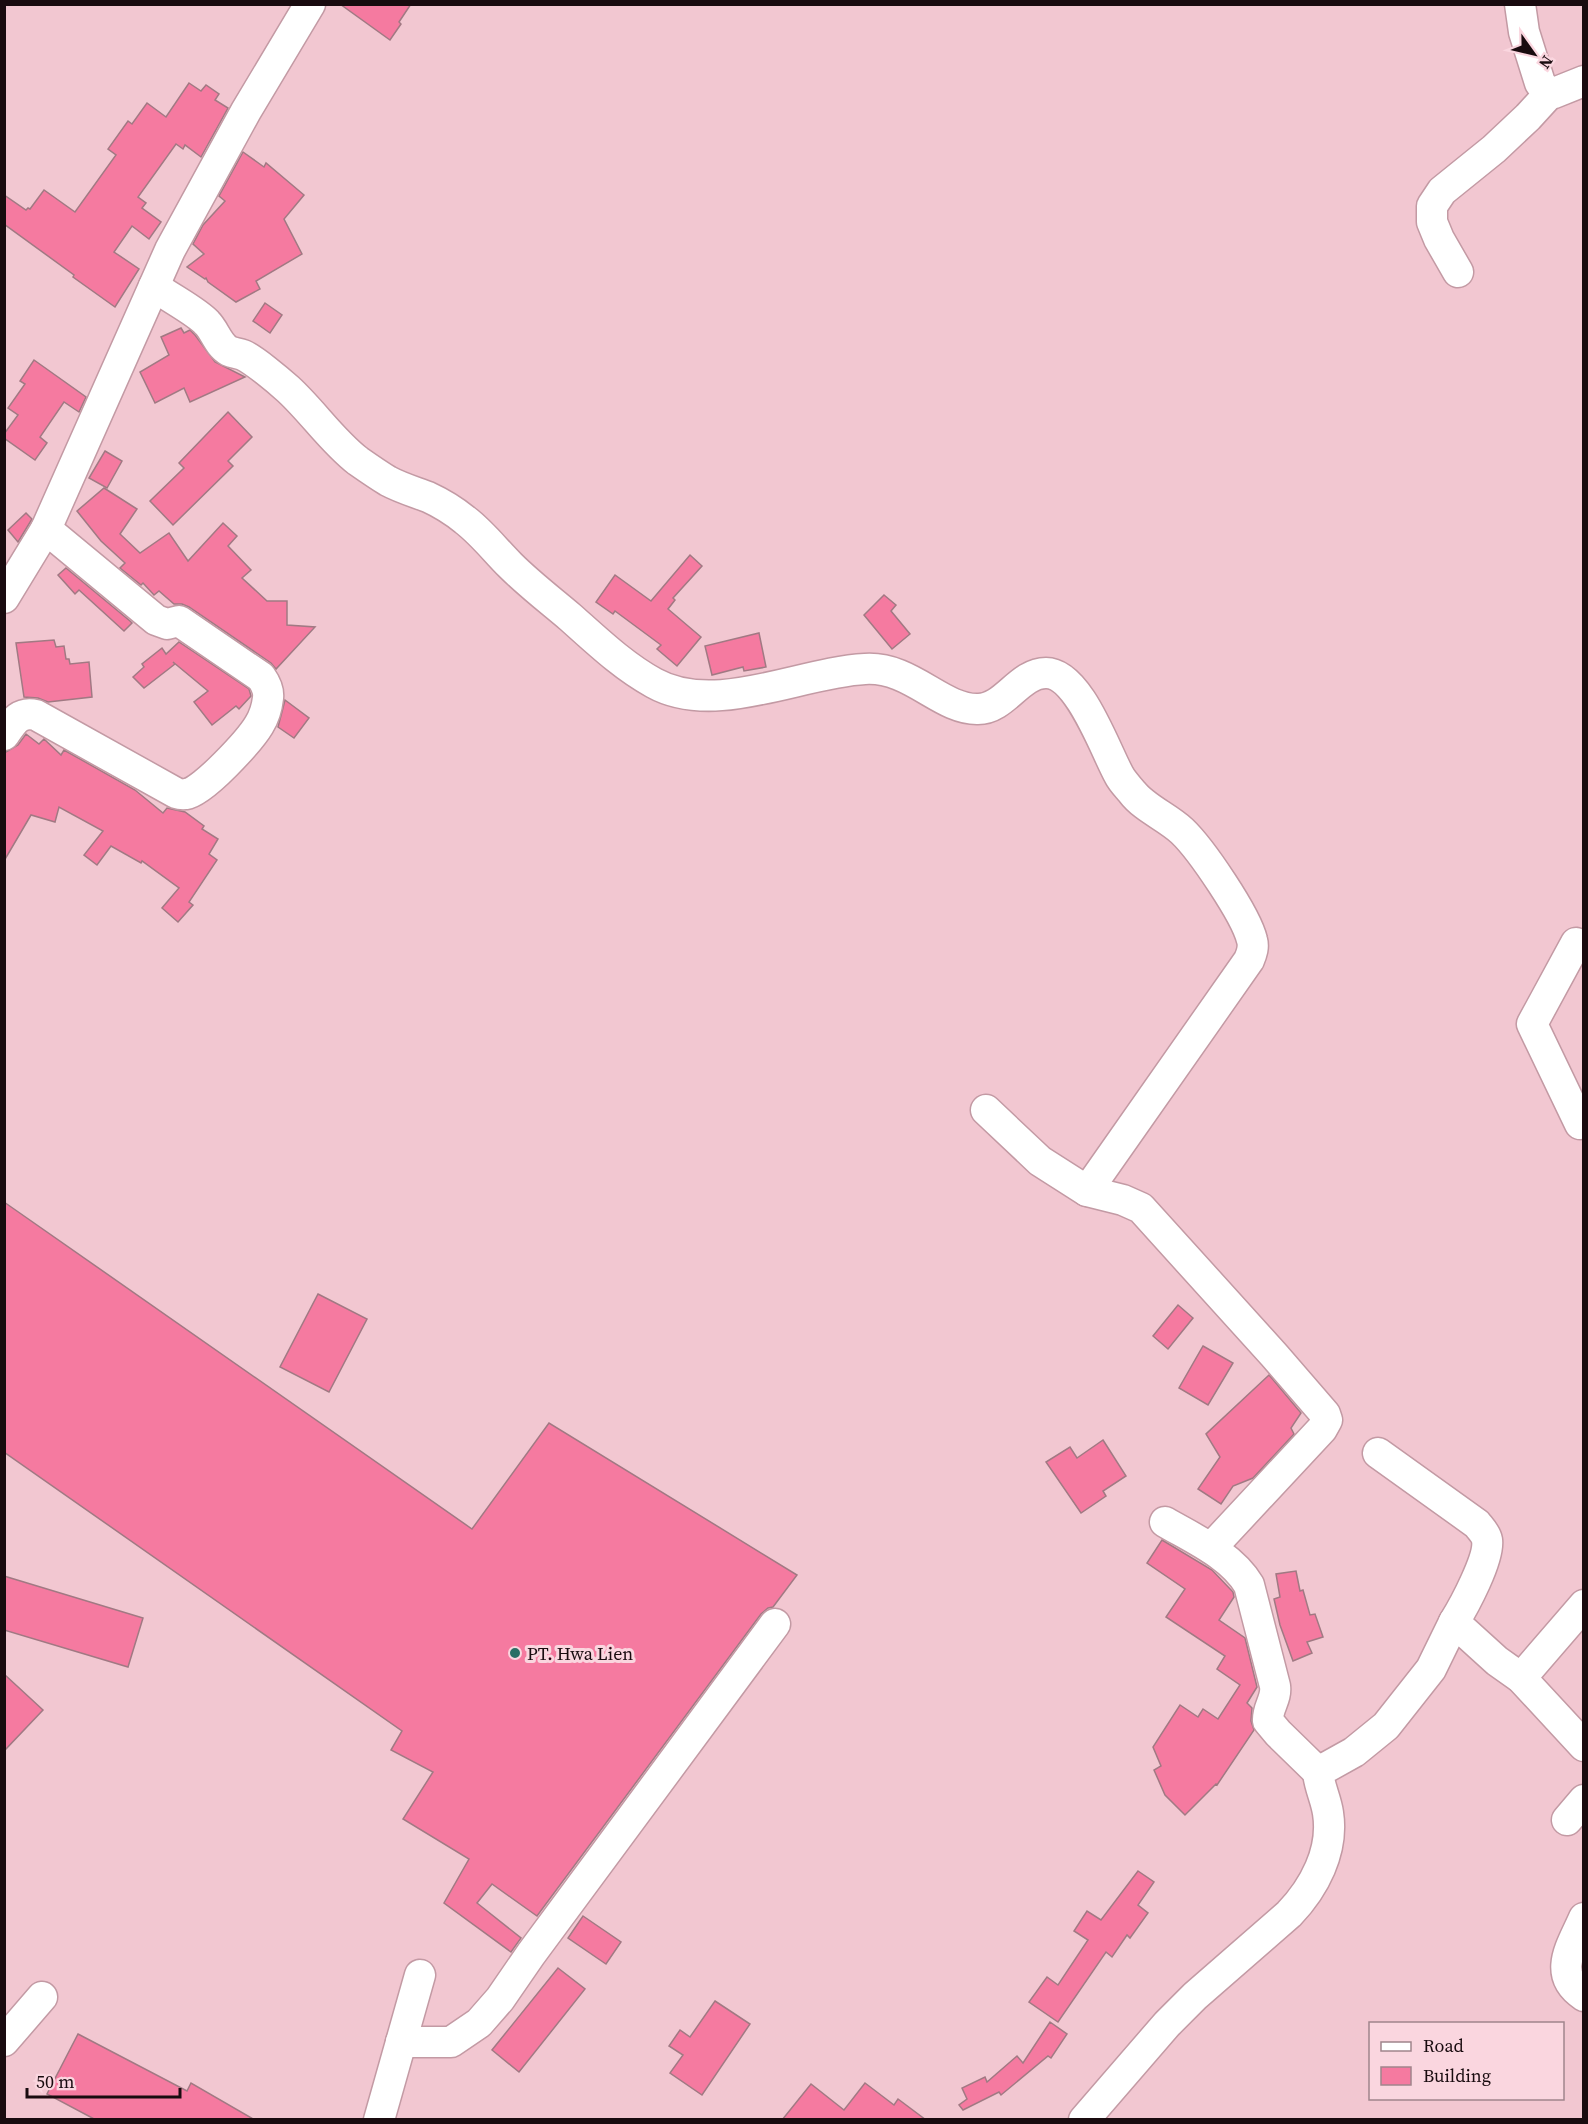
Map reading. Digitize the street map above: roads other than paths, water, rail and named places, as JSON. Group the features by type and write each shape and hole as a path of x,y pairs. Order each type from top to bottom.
{"street":[{"path":"4,598 46,529 170,250 246,111 310,4"},
{"path":"1520,4 1524,32 1540,83 1549,94"},
{"path":"1458,272 1432,222 1432,206 1442,191 1502,141 1549,94 1563,92 1584,81"},
{"path":"154,286 208,323 227,350 249,358 285,386 356,459 388,481 432,499 464,520 487,539 510,565 617,659 657,685 684,695 710,696 752,691 868,668 889,671 908,678 965,708 981,710 996,704 1014,688 1035,676 1046,673 1058,676 1067,682 1094,724 1121,778 1137,798 1185,833 1214,870 1246,925 1252,939 1253,949 1249,960 1087,1191"},
{"path":"4,735 20,715 24,713 36,715 176,793 186,794 196,790 223,767 248,740 260,723 269,697 267,686 261,677 179,621 167,624 156,620 46,529"},
{"path":"1576,943 1532,1024 1582,1124"},
{"path":"986,1110 1040,1161 1087,1191 1123,1200 1141,1208 1325,1414 1327,1420 1322,1429 1211,1548"},
{"path":"1317,1772 1354,1752 1386,1726 1431,1669 1454,1622 1467,1604 1482,1566 1488,1541 1477,1524 1378,1453"},
{"path":"1084,2120 1180,2010 1303,1899 1321,1866 1327,1848 1328,1812 1317,1772 1268,1721 1269,1709 1276,1694 1275,1686 1249,1585 1243,1575 1211,1548 1165,1522"},
{"path":"1521,1678 1584,1605"},
{"path":"1454,1622 1497,1661 1521,1678 1584,1746"},
{"path":"402,2042 451,2043 479,2023 500,1999 531,1953 775,1624"},
{"path":"1584,1918 1570,1948 1565,1972 1568,1982 1584,1996"},
{"path":"379,2120 420,1975"},
{"path":"4,2040 42,1997"}],"place":[{"name":"PT. Hwa Lien","path":"515,1653"}]}
